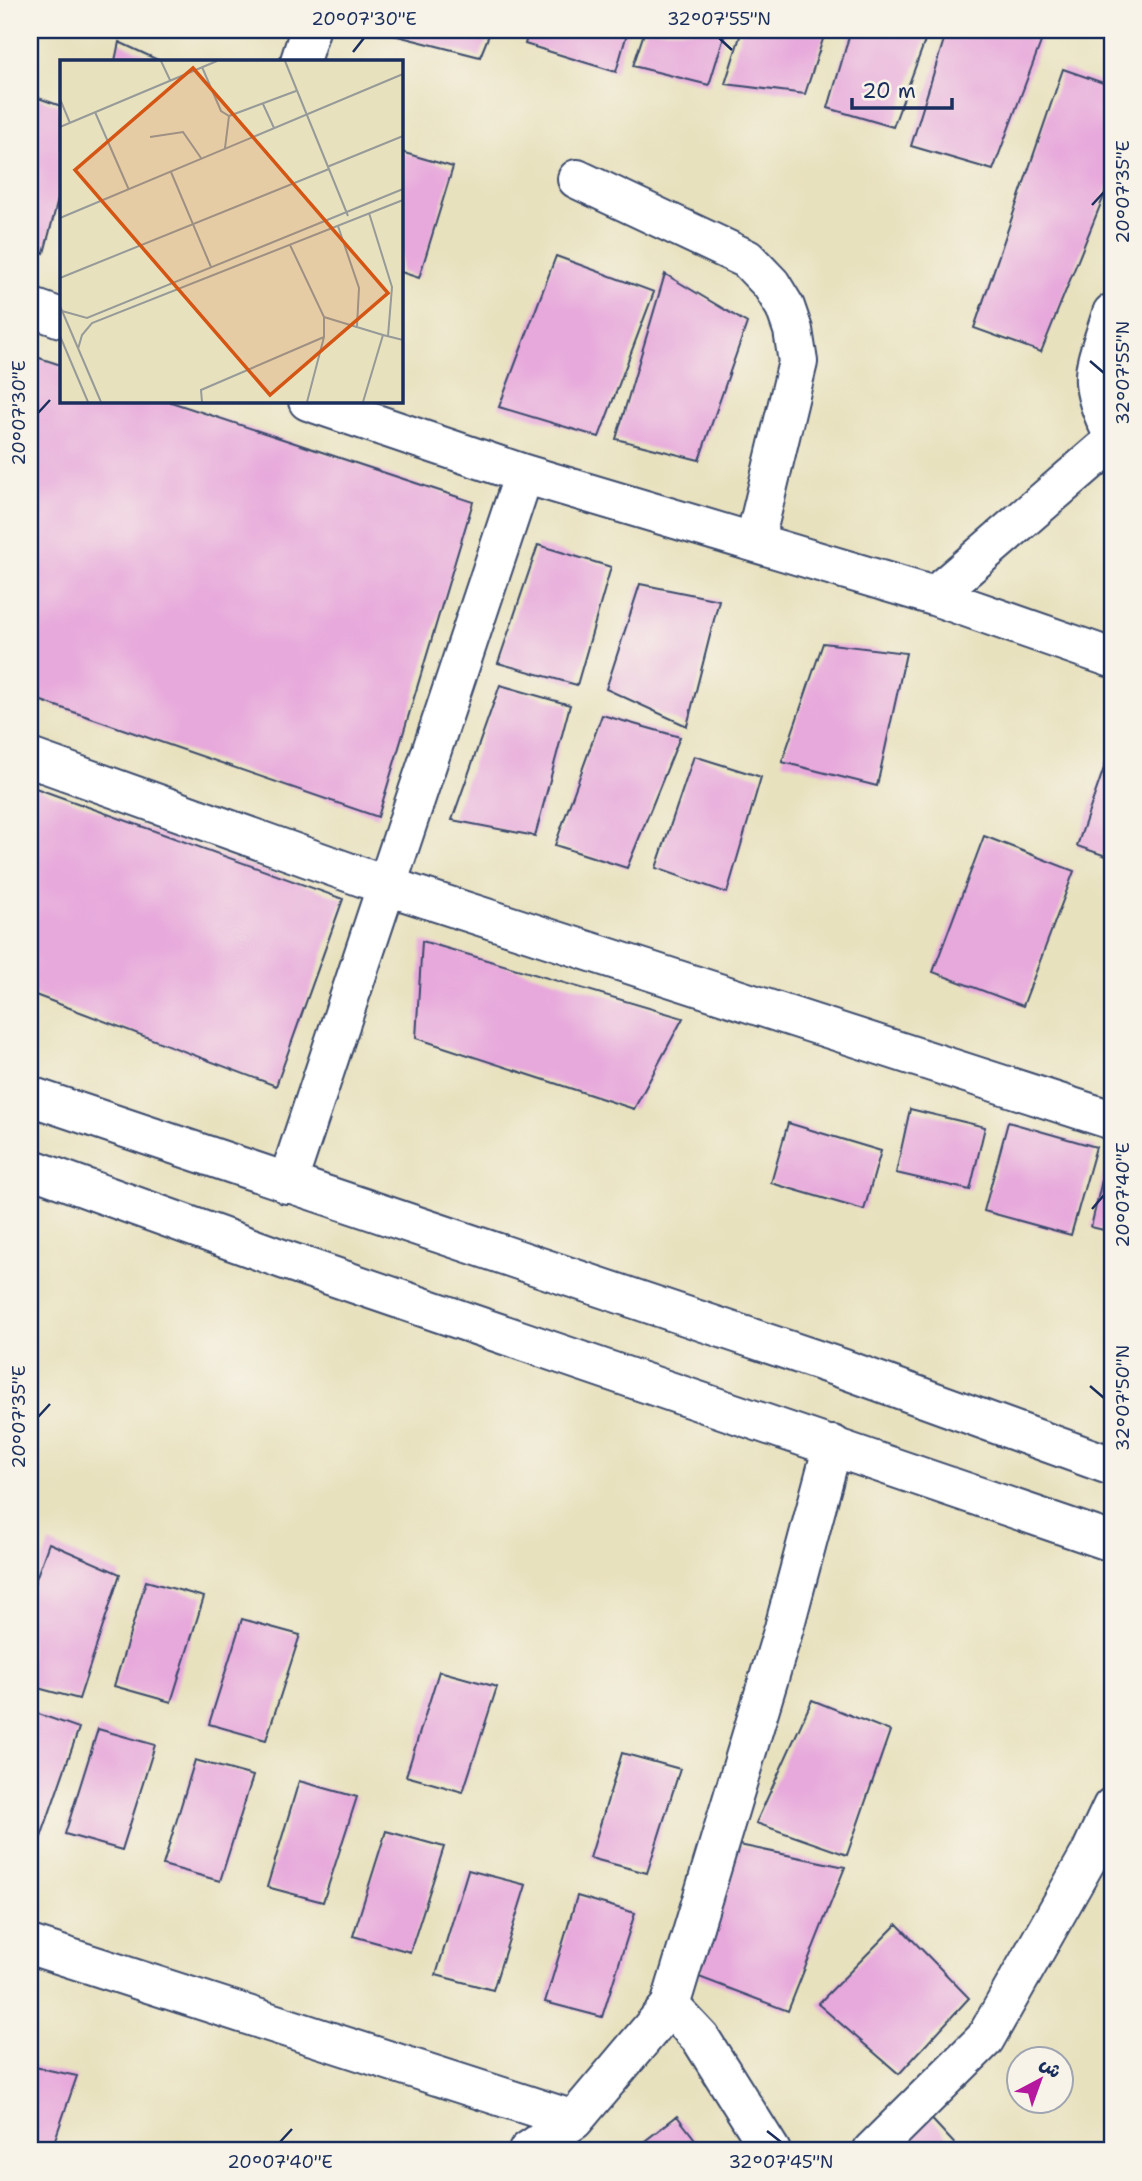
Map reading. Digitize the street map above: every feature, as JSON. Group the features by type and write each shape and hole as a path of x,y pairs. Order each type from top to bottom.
{"street":[{"path":"300,60 310,30"},
{"path":"577,179 747,259 771,284 785,307 793,330 798,362 755,540"},
{"path":"30,307 60,317"},
{"path":"1112,313 1094,373 1093,388 1096,402 1112,433"},
{"path":"311,402 524,474 755,540 934,596 1112,658"},
{"path":"934,596 1112,442"},
{"path":"287,1184 524,474"},
{"path":"30,758 387,886 1112,1120"},
{"path":"30,1096 844,1369 1112,1466"},
{"path":"30,1168 285,1260 833,1444 1112,1542"},
{"path":"528,2151 573,2120 670,2006 784,1628 833,1444"},
{"path":"872,2151 985,2039 1090,1854 1112,1807"},
{"path":"30,1945 573,2120"},
{"path":"670,2006 714,2059 771,2151"}],"building":[{"path":"374,30 491,30 480,57"},
{"path":"529,30 628,30 616,72 525,44"},
{"path":"645,30 726,30 709,85 633,66"},
{"path":"742,30 826,30 805,94 725,84"},
{"path":"851,30 929,30 893,127 828,108"},
{"path":"947,30 1003,30 1041,42 993,170 911,146"},
{"path":"119,42 158,60 115,60"},
{"path":"1063,69 1112,86 1112,176 1041,352 974,328"},
{"path":"30,95 60,106 60,192 44,253 30,247"},
{"path":"402,152 453,167 419,278 402,272"},
{"path":"556,256 654,292 599,437 499,407"},
{"path":"665,274 747,323 699,460 616,439"},
{"path":"30,355 60,365 60,402 171,402 473,502 378,817 30,697"},
{"path":"538,545 611,567 577,685 498,663"},
{"path":"640,584 719,600 687,726 606,689"},
{"path":"823,643 906,653 877,786 782,762"},
{"path":"500,685 570,705 535,836 452,820"},
{"path":"602,715 680,737 627,868 555,845"},
{"path":"1112,745 1112,858 1077,846"},
{"path":"694,756 761,777 727,893 656,868"},
{"path":"30,786 343,899 276,1086 30,993"},
{"path":"984,836 1074,871 1023,1006 933,972"},
{"path":"422,941 683,1018 634,1109 416,1038"},
{"path":"910,1109 985,1127 970,1190 896,1173"},
{"path":"1008,1122 1096,1147 1071,1235 984,1211"},
{"path":"788,1123 881,1151 864,1210 771,1183"},
{"path":"1112,1142 1112,1232 1091,1227"},
{"path":"49,1543 120,1574 79,1699 30,1686 30,1595"},
{"path":"146,1581 204,1597 171,1702 114,1686"},
{"path":"242,1619 300,1635 266,1740 209,1724"},
{"path":"439,1671 497,1687 463,1792 406,1776"},
{"path":"812,1700 890,1731 847,1855 756,1823"},
{"path":"30,1711 79,1728 41,1837 30,1835"},
{"path":"98,1729 155,1745 122,1850 65,1834"},
{"path":"622,1753 680,1769 647,1873 590,1858"},
{"path":"195,1760 253,1776 220,1881 163,1865"},
{"path":"299,1781 357,1797 323,1902 267,1887"},
{"path":"386,1831 444,1847 410,1952 353,1936"},
{"path":"739,1845 845,1867 788,2011 699,1977"},
{"path":"468,1870 526,1885 493,1990 436,1975"},
{"path":"577,1896 635,1913 602,2017 545,2002"},
{"path":"897,1924 969,1998 899,2074 818,2004"},
{"path":"30,2066 77,2076 51,2151 30,2151"},
{"path":"927,2114 961,2151 889,2151"},
{"path":"677,2116 704,2151 632,2151"}]}
